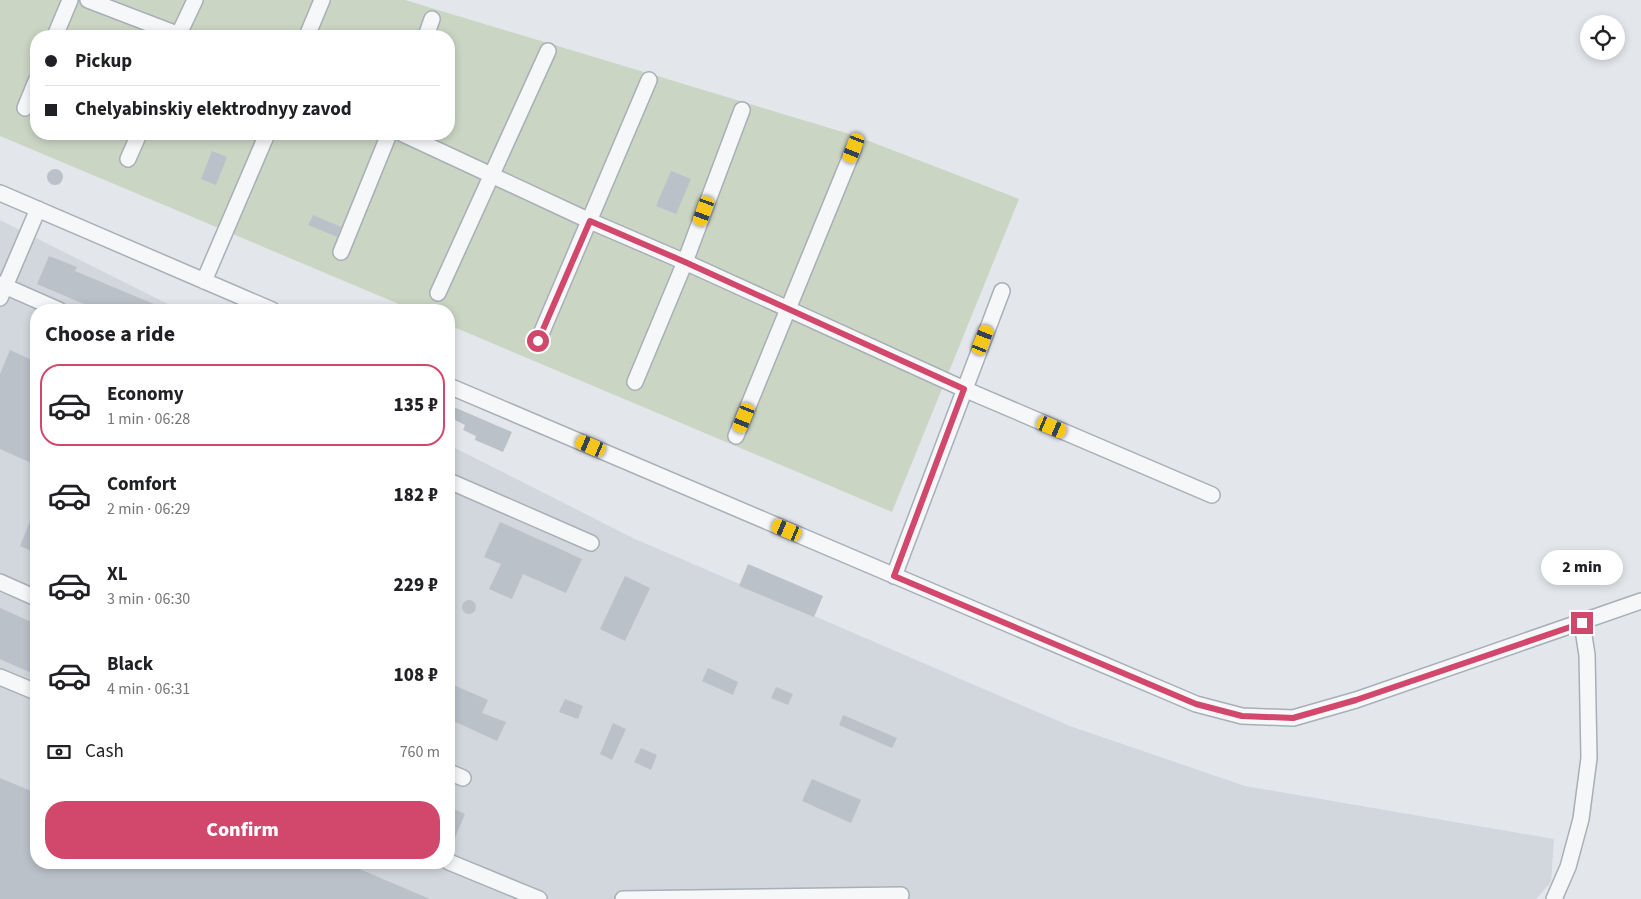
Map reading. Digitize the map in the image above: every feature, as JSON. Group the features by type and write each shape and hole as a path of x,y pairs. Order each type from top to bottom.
{"street":[{"path":"58,30 70,0"},
{"path":"88,0 165,30"},
{"path":"182,30 195,0"},
{"path":"310,30 322,0"},
{"path":"428,30 432,19"},
{"path":"438,293 548,51"},
{"path":"538,341 649,80"},
{"path":"25,108 30,96"},
{"path":"635,382 685,262 742,110"},
{"path":"128,159 136,140"},
{"path":"204,281 265,140"},
{"path":"341,252 387,140"},
{"path":"416,140 590,221 788,308 964,389 1212,495"},
{"path":"736,436 854,148"},
{"path":"0,193 204,281 226,284 261,304"},
{"path":"38,209 2,289 43,304"},
{"path":"894,576 1002,291"},
{"path":"455,389 1196,704 1242,716 1293,718 1356,700 1641,601"},
{"path":"455,484 591,543"},
{"path":"0,582 30,595"},
{"path":"1554,899 1568,867 1581,819 1590,758 1587,656 1582,623"},
{"path":"0,677 30,690"},
{"path":"455,775 463,778"},
{"path":"455,864 539,899"},
{"path":"623,899 902,895"}],"shaded area":[{"path":"0,220 168,304 30,304 30,869 455,869 455,448 635,539 1070,726 1245,786 1554,839 1551,882 1536,899 0,899"}],"green space":[{"path":"0,0 405,0 856,136 1019,199 892,512 455,328 455,304 399,304 0,136"}],"building":[{"path":"212,151 227,157 216,185 201,179"},
{"path":"55,169 61,171 63,177 61,183 55,185 49,183 47,177 49,171"},
{"path":"671,171 691,179 676,214 656,206"},
{"path":"313,215 341,227 337,237 308,225"},
{"path":"49,256 77,267 75,271 154,304 84,304 37,284"},
{"path":"10,350 30,359 30,462 0,449 0,374"},
{"path":"455,408 512,432 503,452 475,440 476,436 463,430 465,425 455,420"},
{"path":"30,522 30,550 20,546"},
{"path":"500,522 582,559 566,593 523,574 512,599 489,589 501,564 484,557"},
{"path":"748,564 823,596 814,617 739,586"},
{"path":"625,576 650,588 625,641 600,629"},
{"path":"469,600 474,602 476,607 474,612 469,614 464,612 462,607 464,602"},
{"path":"0,608 30,621 30,672 0,659"},
{"path":"708,668 738,682 733,695 702,681"},
{"path":"455,686 488,700 482,713 506,722 497,741 455,722"},
{"path":"776,687 793,694 788,705 771,698"},
{"path":"565,699 583,706 578,719 559,712"},
{"path":"843,715 897,738 892,748 839,725"},
{"path":"613,723 626,729 612,760 600,754"},
{"path":"641,748 657,755 651,770 634,762"},
{"path":"0,778 30,790 30,869 359,869 430,899 0,899"},
{"path":"812,779 861,800 851,823 802,801"},
{"path":"455,810 465,814 455,838"}],"route":[{"path":"538,341 590,221 685,262 964,389 894,576 1196,704 1242,716 1293,718 1356,700 1582,623"}]}
